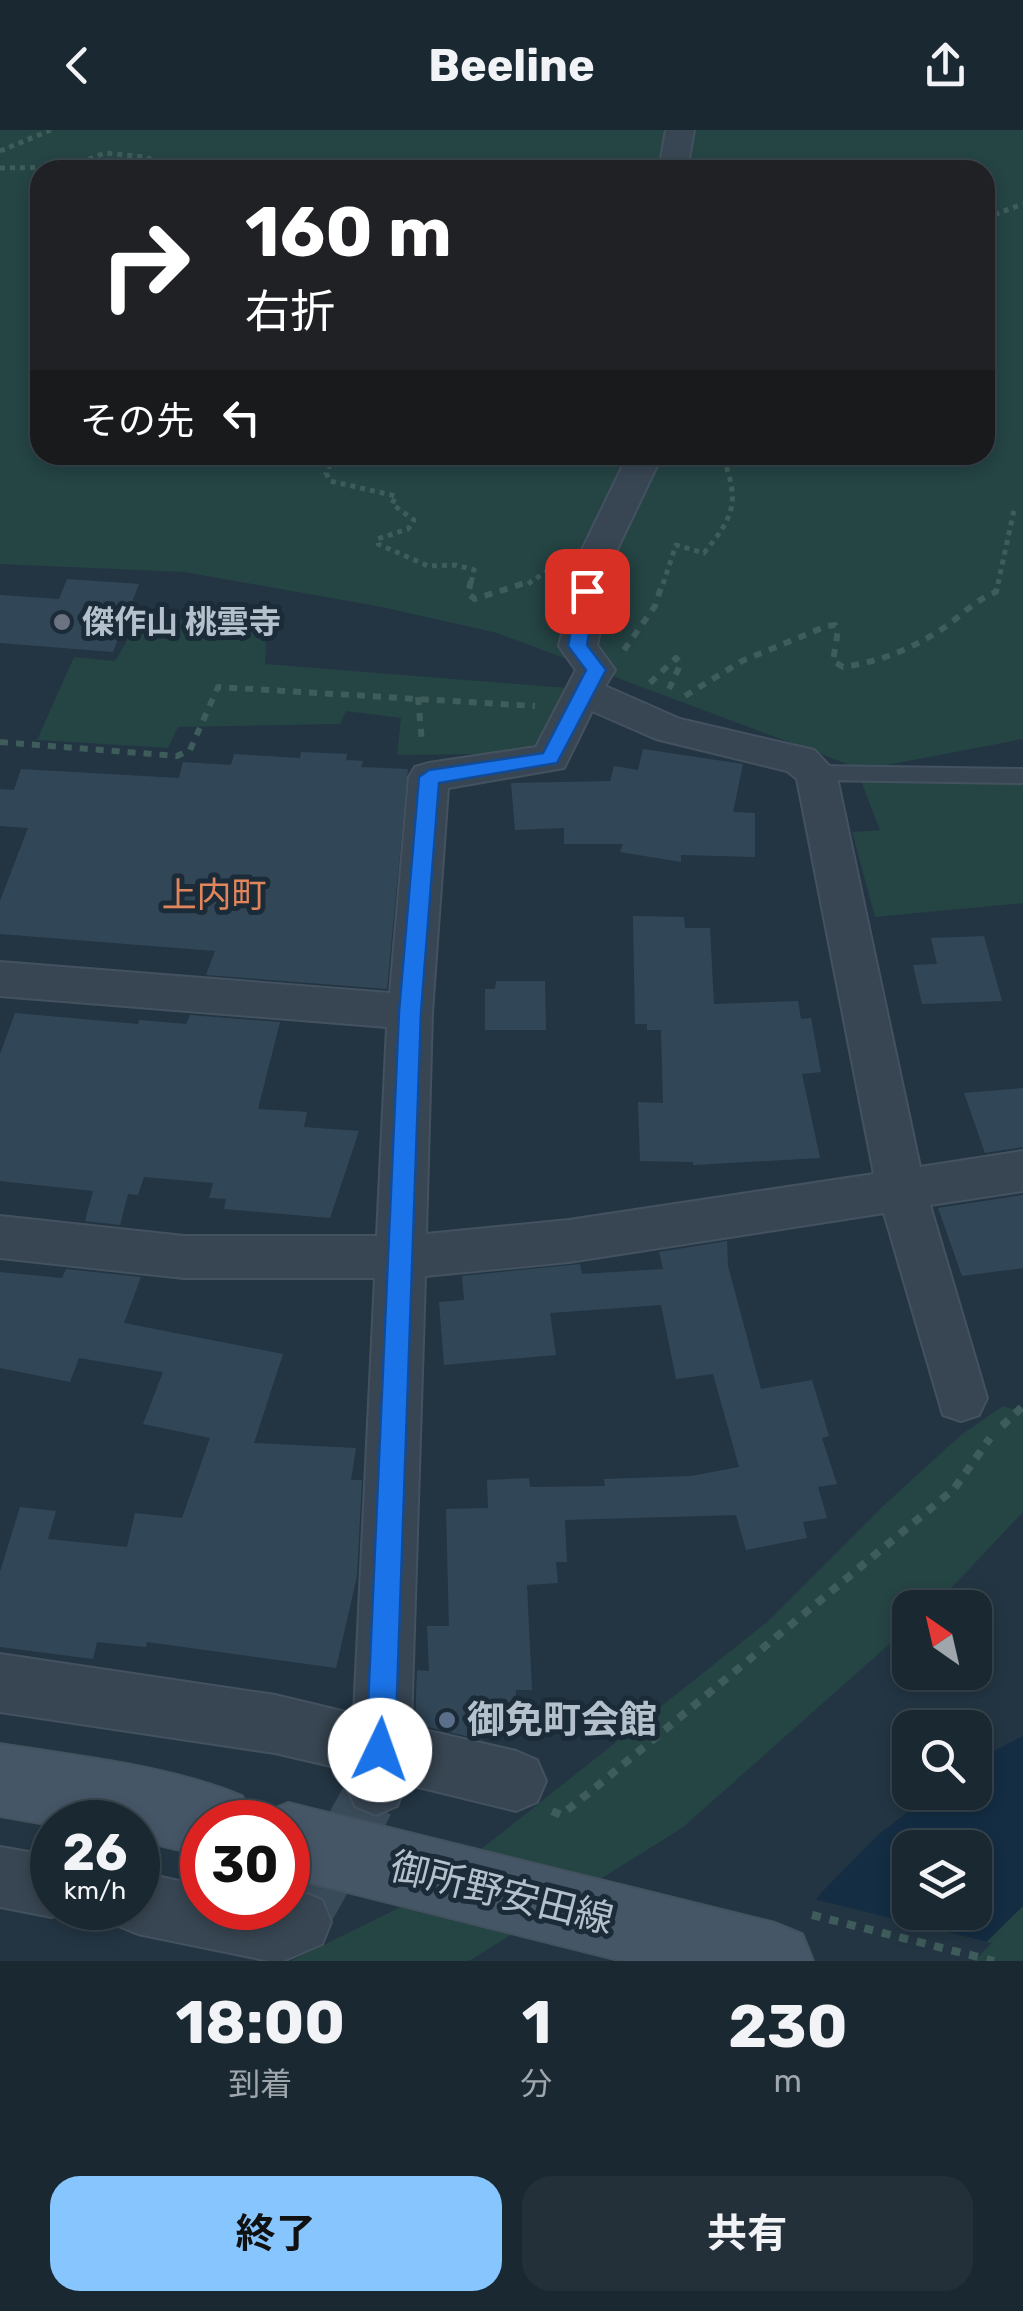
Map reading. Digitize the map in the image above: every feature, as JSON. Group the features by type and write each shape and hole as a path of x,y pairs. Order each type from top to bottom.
{"main road":[{"path":"0,1780 180,1813"},
{"name":"御所野安田線","path":"310,1846 775,1961"}],"street":[{"path":"675,160 680,130"},
{"path":"378,1768 410,1012 429,777 550,758 584,690 578,646 592,571 640,465"},
{"path":"584,690 699,739 800,760 816,774 901,1189 961,1398"},
{"path":"0,978 410,1012"},
{"path":"0,1238 184,1257 402,1258 569,1241 1023,1170"},
{"path":"0,1684 275,1724 378,1768 516,1782"},
{"path":"0,1877 30,1882"}],"lane":[{"path":"816,774 1023,776"}],"path":[{"path":"0,151 51,130"},
{"path":"88,160 105,153 153,160"},
{"path":"0,168 30,168"},
{"path":"995,214 1023,204"},
{"path":"330,465 326,473 330,480 396,496 392,504 414,520 408,528 377,539 378,544 428,566 456,565 474,570 468,594 475,599 526,586 554,567 562,571"},
{"path":"0,742 177,756 190,750 218,687 584,690 618,659 655,606 676,545 704,552 734,517 737,490 726,465"},
{"path":"625,708 676,658 681,663 668,690 670,700 684,697 742,661 826,626 838,630 833,661 843,667 907,650 948,626 976,598 996,592 1014,510"},
{"path":"516,1782 537,1803 561,1815 954,1489 985,1443 1023,1406"}],"green space":[{"path":"0,130 1023,130 1023,739 887,765 850,765 497,633 382,607 184,572 0,564"},
{"path":"142,615 261,631 266,644 265,664 568,688 541,753 397,755 401,718 346,711 340,724 178,727 168,748 37,740 74,657 115,661"},
{"path":"861,781 1023,784 1023,903 875,917 852,832 880,830"},
{"path":"1003,1406 1023,1412 1023,1512 949,1590 892,1590 892,1642 682,1828 469,1961 291,1961 421,1897 766,1623 961,1435"},
{"path":"1023,1906 1023,1961 967,1961 1018,1910"}],"water":[{"path":"1023,1736 1023,1906 967,1961 771,1961 821,1893 880,1833 910,1810 992,1810 992,1752"}],"pier":[{"path":"810,1898 892,1918 892,1930 939,1930 992,1943 974,1961 766,1961"}],"building":[{"name":"傑作山 桃雲寺","path":"67,579 139,584 113,652 0,643 0,595 59,599"},
{"path":"643,749 743,764 733,812 755,813 755,857 681,855 681,862 620,852 623,844 564,844 564,828 515,830 511,783 610,781 614,766 638,770"},
{"path":"301,752 347,754 346,760 363,761 361,767 408,769 387,989 206,975 215,951 0,934 0,901 28,828 0,826 0,789 14,790 21,769 179,778 183,762 231,765 234,754 300,758"},
{"path":"633,916 684,917 685,928 710,928 714,1004 798,1001 801,1019 811,1018 821,1072 802,1074 820,1158 693,1165 640,1161 638,1102 663,1103 661,1030 647,1030 647,1024 635,1024"},
{"path":"984,936 1002,1001 922,1004 913,965 937,964 931,938"},
{"path":"496,981 545,981 546,1030 485,1030 485,989 495,989"},
{"path":"15,1013 138,1024 139,1020 186,1024 190,1015 280,1022 258,1109 307,1112 304,1127 359,1131 330,1218 224,1209 226,1199 209,1198 213,1183 144,1177 138,1195 128,1194 120,1225 85,1221 93,1191 0,1181 0,1054"},
{"path":"1023,1088 1023,1147 985,1153 964,1093"},
{"path":"1023,1195 1023,1268 962,1276 938,1208"},
{"path":"727,1241 728,1266 761,1389 812,1380 829,1436 822,1438 837,1484 818,1487 827,1518 803,1522 807,1538 746,1550 736,1515 565,1520 567,1562 556,1562 558,1583 527,1585 532,1690 516,1690 515,1736 483,1735 483,1740 415,1724 417,1670 429,1671 427,1626 449,1626 446,1509 488,1508 487,1480 529,1478 530,1487 605,1486 604,1479 691,1476 739,1467 713,1374 676,1379 661,1305 550,1313 556,1355 444,1365 439,1302 464,1300 462,1276 580,1264 582,1274 663,1269 659,1252"},
{"path":"66,1269 141,1277 124,1323 283,1354 254,1443 356,1448 351,1480 362,1480 357,1576 336,1668 147,1642 146,1647 97,1642 93,1659 0,1647 0,1572 20,1507 56,1511 48,1539 127,1547 135,1513 182,1518 210,1438 143,1424 163,1372 79,1358 70,1382 0,1368 0,1272 62,1278"}],"tunnel":[{"path":"310,1904 376,1785"}],"place":[{"name":"傑作山 桃雲寺","path":"62,622"},
{"name":"御免町会館","path":"447,1720"}],"district":[{"name":"上内町","path":"214,895"}],"route":[{"path":"380,1750 410,1012 429,777 550,758 596,670 578,646 587,591"}]}
